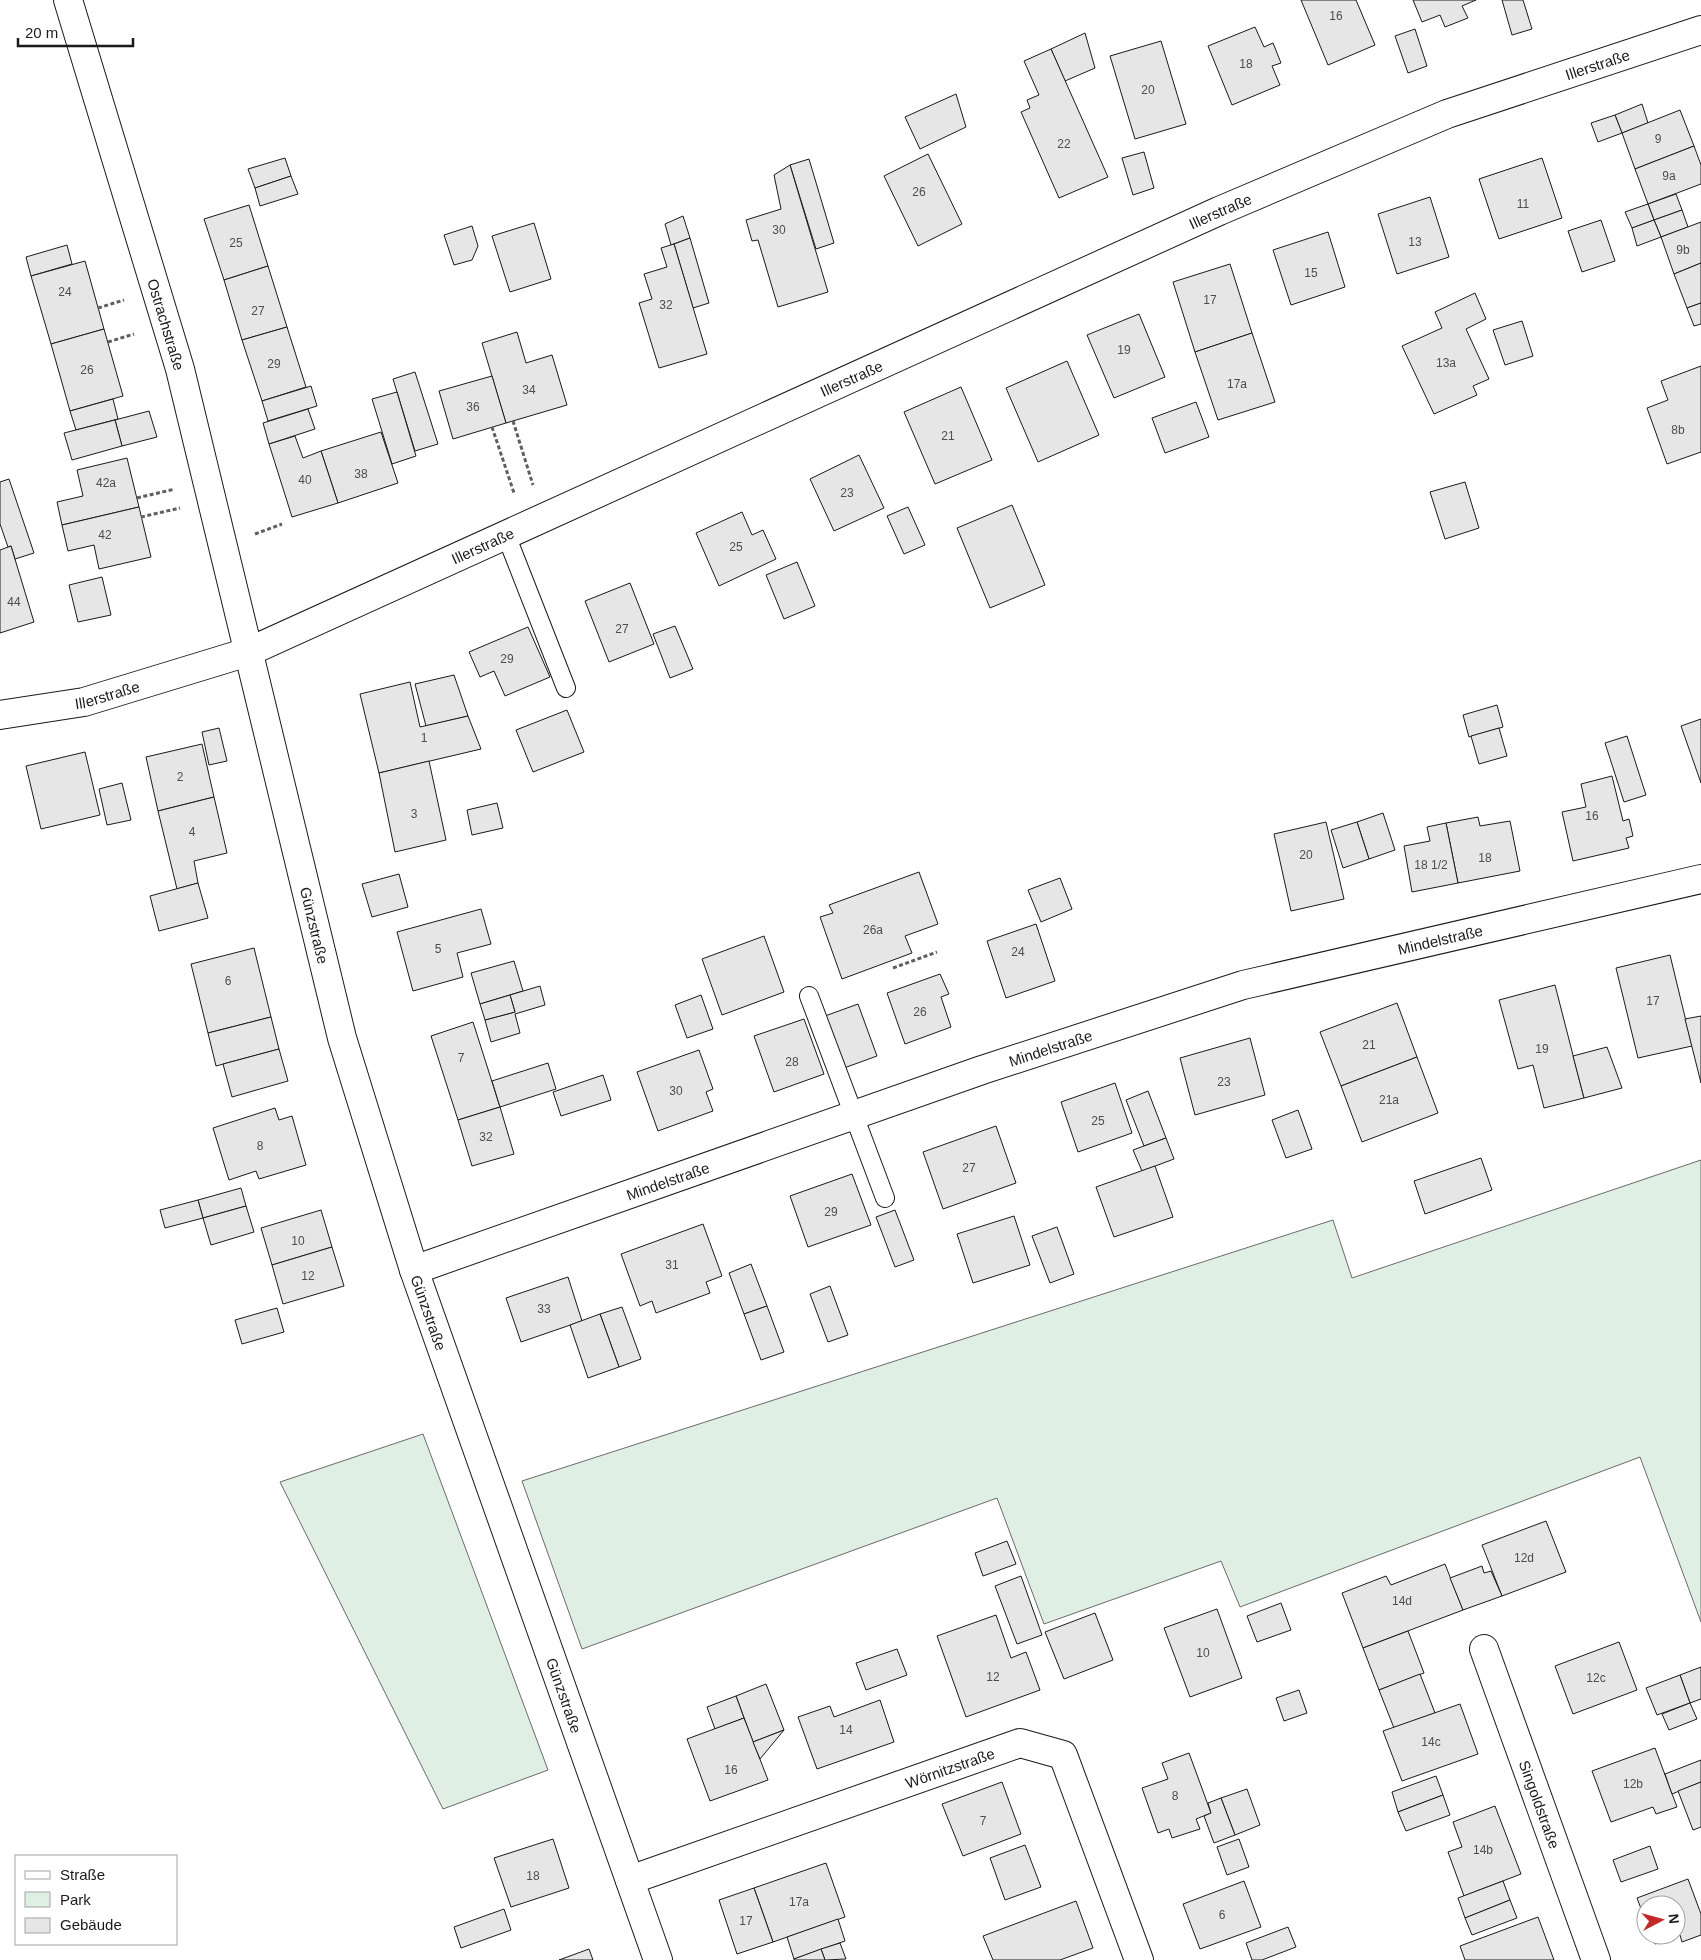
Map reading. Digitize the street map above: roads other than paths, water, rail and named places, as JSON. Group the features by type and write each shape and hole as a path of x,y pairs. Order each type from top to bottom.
{"street":[{"name":"Ostrachstraße","path":"68,0 180,369 248,652"},
{"name":"Illerstraße","path":"0,715 84,702 248,652 1195,221 1447,114 1701,30"},
{"name":"Günzstraße","path":"248,652 342,1038 414,1270 658,1960"},
{"name":"Mindelstraße","path":"414,1270 982,1070 1243,985 1701,879"},
{"name":"Singoldstraße","path":"1484,1649 1596,1960"},
{"name":"Wörnitzstraße","path":"630,1880 1020,1744 1063,1755 1139,1960"}],"lane":[{"path":"525,526 566,688"},
{"path":"809,996 885,1198"}]}
